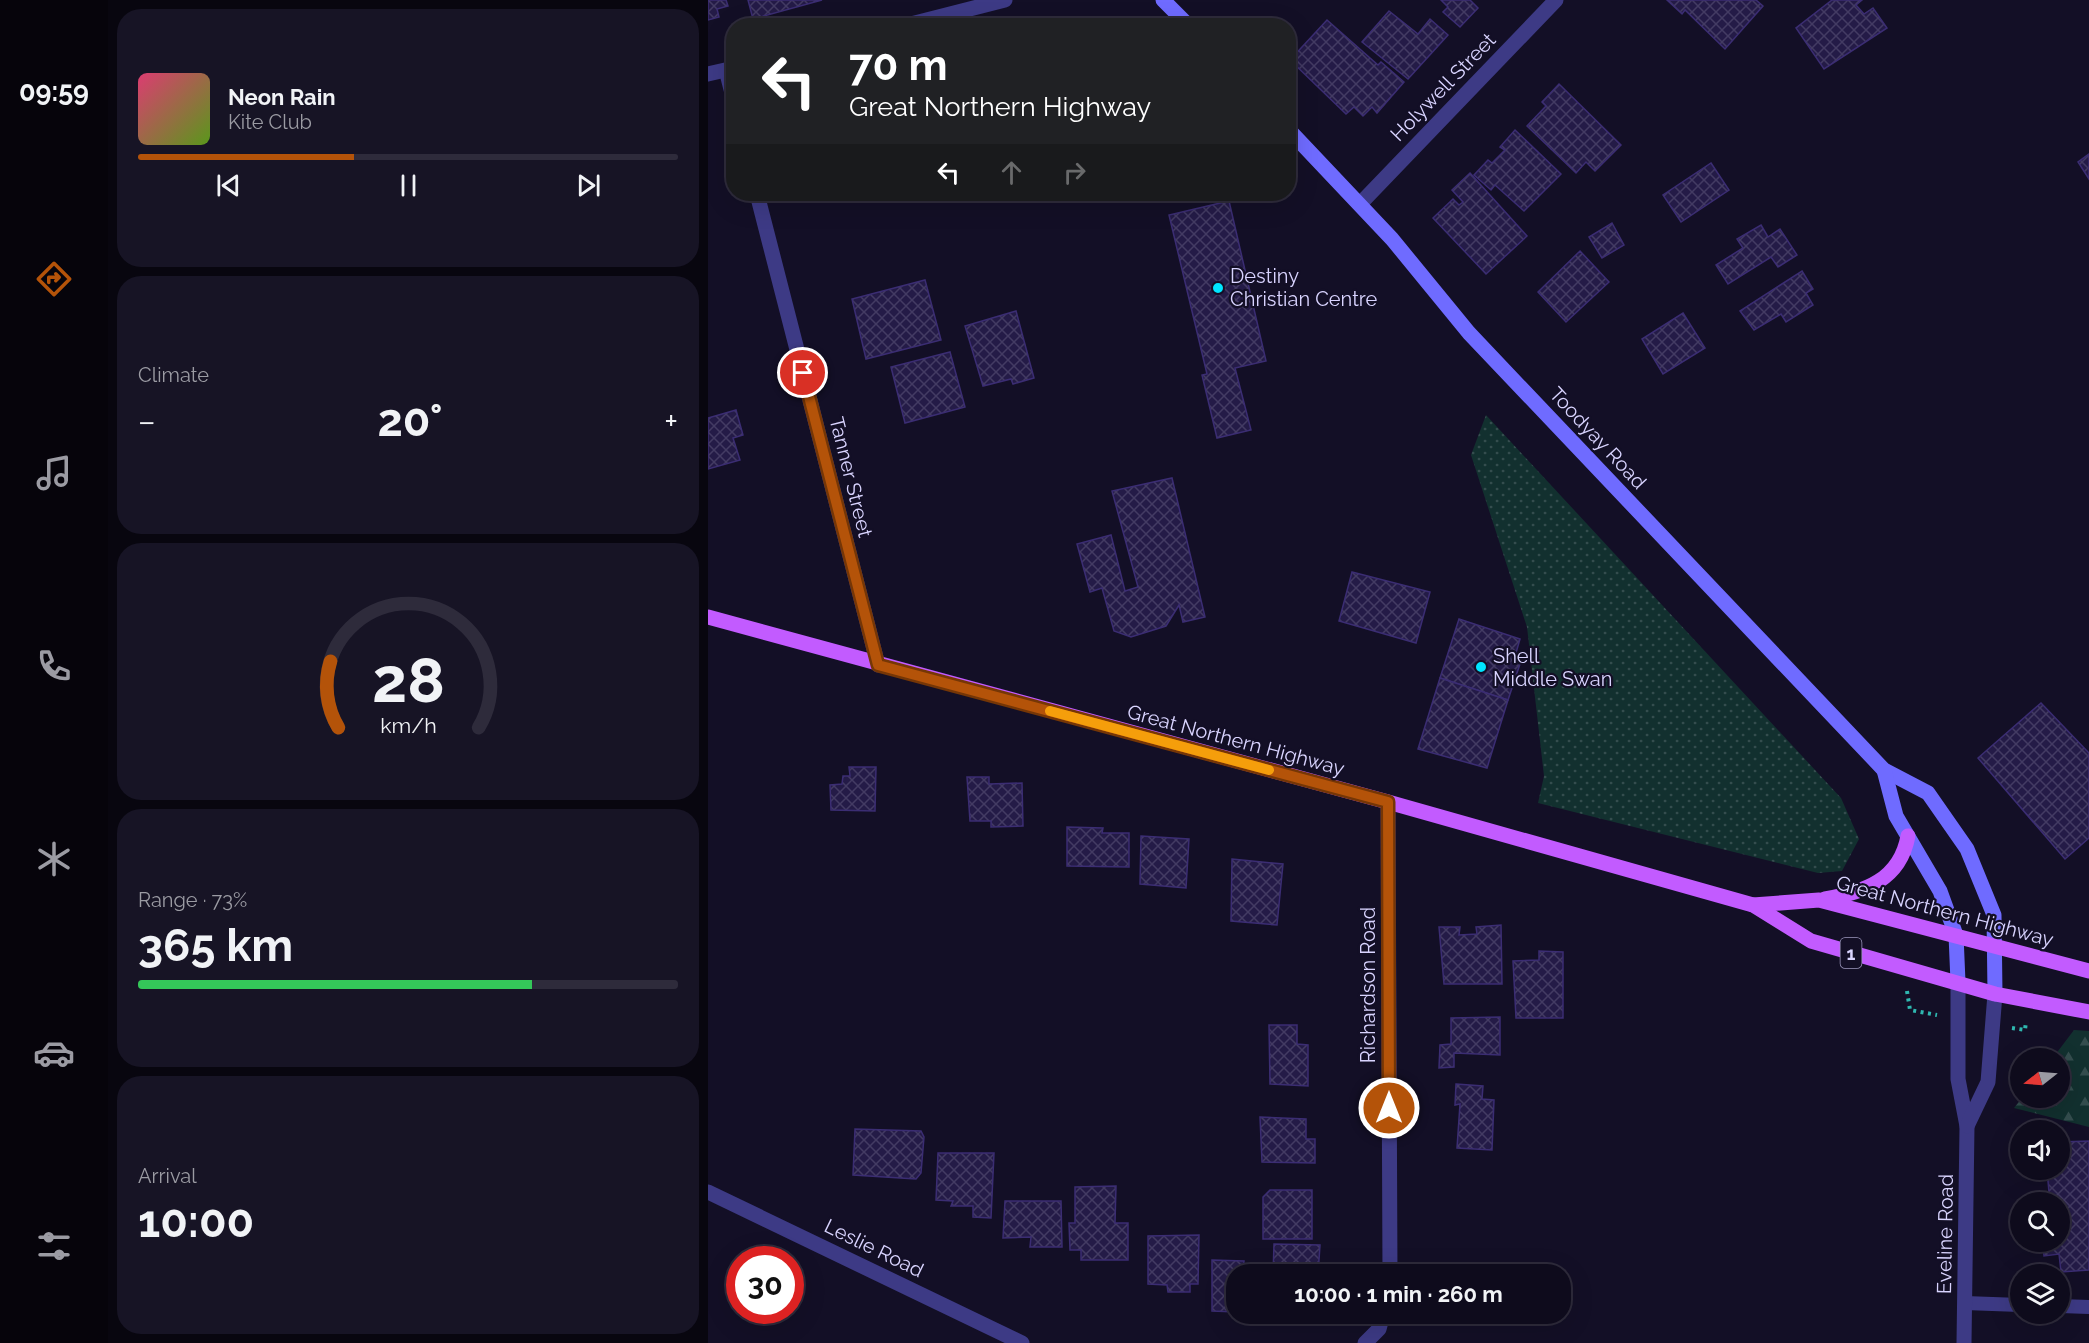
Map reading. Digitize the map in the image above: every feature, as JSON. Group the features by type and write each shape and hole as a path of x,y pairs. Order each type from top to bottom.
{"main road":[{"path":"1163,0 1181,18"},
{"name":"Toodyay Road","path":"1296,137 1360,204 1469,333 1884,770 1928,793 1967,849 1994,915 1995,994"},
{"name":"Great Northern Highway","path":"708,617 1388,802 1753,905 1811,941 1995,994 2089,1012"},
{"name":"Toodyay Road","path":"1884,770 1896,816 1940,891 1956,935 1958,982"},
{"path":"1819,900 1870,887 1892,870 1904,854 1908,836"},
{"name":"Great Northern Highway","path":"1753,905 1819,900 2089,971"}],"street":[{"path":"934,18 1005,0"},
{"name":"Holywell Street","path":"1360,204 1556,0"},
{"path":"708,74 726,70"},
{"name":"Tanner Street","path":"759,201 878,665"},
{"name":"Richardson Road","path":"1388,802 1390,1264"},
{"name":"Eveline Road","path":"1958,982 1958,1079 1967,1126 1964,1343"},
{"name":"Eveline Road","path":"1967,1126 1988,1082 1995,994"},
{"name":"Leslie Road","path":"708,1192 1022,1343"},
{"path":"1365,1343 1379,1329 1380,1324"}],"lane":[{"path":"1965,1303 2010,1305"},
{"path":"2070,1306 2089,1307"}],"green space":[{"path":"1486,415 1841,798 1859,839 1842,871 1818,873 1538,803 1544,776 1527,627 1471,455"},
{"path":"2074,1030 2089,1031 2089,1127 2070,1122 2070,1120 2061,1120 2014,1108 2070,1108 2070,1048 2060,1048"}],"building":[{"path":"708,0 726,0 728,6 717,9 719,17 708,20"},
{"path":"748,0 822,0 757,18 753,18"},
{"path":"1441,0 1470,0 1478,8 1460,27 1443,12 1448,7"},
{"path":"1667,0 1756,0 1763,6 1725,49 1685,10 1682,14"},
{"path":"1832,0 1862,0 1856,5 1864,14 1873,8 1887,28 1824,69 1796,28"},
{"path":"1389,11 1418,34 1430,19 1448,35 1408,79 1362,42"},
{"path":"1327,20 1378,65 1381,62 1404,82 1377,113 1372,107 1363,116 1354,107 1346,114 1296,66 1296,54"},
{"path":"1559,84 1621,145 1595,171 1586,162 1576,173 1527,126 1546,106 1542,102"},
{"path":"1515,130 1561,174 1524,211 1495,185 1491,190 1474,175 1488,160 1492,163 1505,150 1500,147"},
{"path":"2089,154 2089,179 2078,162"},
{"path":"1711,163 1729,190 1681,222 1663,195"},
{"path":"1470,173 1527,236 1486,274 1433,218 1453,199 1459,205 1463,202 1452,190"},
{"name":"Destiny Christian Centre","path":"1229,201 1266,361 1235,368 1251,430 1217,438 1202,375 1207,374 1169,215"},
{"path":"1612,223 1624,245 1602,258 1589,237"},
{"path":"1761,225 1768,237 1780,229 1797,255 1778,267 1771,257 1728,284 1716,265 1743,248 1737,239"},
{"path":"1580,251 1609,282 1566,322 1538,292"},
{"path":"1802,271 1813,289 1806,293 1813,305 1786,322 1781,314 1754,330 1740,311"},
{"path":"925,280 941,340 866,359 852,299"},
{"path":"1016,311 1034,378 1013,384 1011,379 983,386 965,326"},
{"path":"1683,313 1705,348 1663,374 1642,339"},
{"path":"950,352 965,407 905,423 891,367"},
{"path":"736,410 743,435 733,438 740,460 708,469 708,418"},
{"path":"1172,478 1205,617 1183,622 1179,605 1166,626 1131,637 1114,631 1102,588 1090,592 1077,544 1111,535 1125,591 1138,587 1112,491"},
{"path":"1352,572 1430,592 1416,643 1339,621"},
{"name":"Shell Middle Swan","path":"1459,619 1520,639 1516,653 1523,655 1508,700 1440,678"},
{"path":"1440,678 1508,700 1487,768 1418,749"},
{"path":"2041,703 2089,753 2089,838 2065,859 1978,758"},
{"path":"849,767 876,767 875,811 831,810 830,785 842,784 843,776 850,776"},
{"path":"967,777 989,777 989,784 1022,783 1023,826 991,827 991,821 970,821"},
{"path":"1067,827 1103,828 1102,833 1129,833 1129,867 1067,866"},
{"path":"1141,836 1189,839 1186,888 1140,884"},
{"path":"1232,859 1283,864 1277,925 1231,921"},
{"path":"1501,925 1502,984 1444,984 1439,927 1460,927 1459,935 1477,934 1476,927"},
{"path":"1539,951 1563,952 1563,1018 1516,1018 1513,961 1539,960"},
{"path":"1500,1017 1500,1055 1454,1053 1454,1067 1439,1068 1440,1045 1451,1044 1451,1018"},
{"path":"1269,1025 1297,1025 1297,1044 1308,1045 1308,1086 1270,1084"},
{"path":"1456,1084 1483,1086 1482,1099 1494,1100 1492,1150 1457,1148 1460,1104 1455,1105"},
{"path":"1260,1117 1306,1119 1306,1139 1315,1139 1315,1163 1262,1162"},
{"path":"855,1129 921,1131 924,1137 921,1173 916,1179 853,1175"},
{"path":"2089,1141 2089,1270 2070,1271 2070,1264 2060,1264 2059,1254 2044,1256 2044,1252 2070,1252 2070,1192 2049,1192 2048,1180 2070,1180 2070,1142"},
{"path":"938,1153 994,1153 991,1218 973,1217 973,1206 951,1206 953,1201 936,1200"},
{"path":"1116,1186 1115,1223 1128,1223 1128,1260 1081,1260 1081,1250 1070,1250 1069,1223 1075,1223 1075,1187"},
{"path":"1270,1190 1312,1190 1312,1239 1263,1239 1263,1197"},
{"path":"1005,1201 1061,1201 1062,1247 1030,1247 1031,1237 1003,1238"},
{"path":"1199,1235 1198,1284 1190,1284 1190,1292 1168,1292 1167,1285 1148,1284 1148,1236"},
{"path":"1274,1244 1320,1245 1319,1264 1273,1264"},
{"path":"1212,1260 1244,1261 1244,1264 1226,1264 1226,1312 1212,1311"}],"slow traffic":[{"path":"1050,711 1269,770"}],"place":[{"name":"Destiny Christian Centre","path":"1218,288"},
{"name":"Shell Middle Swan","path":"1481,667"}],"route":[{"path":"803,373 878,665 1388,802 1389,1108"}]}
